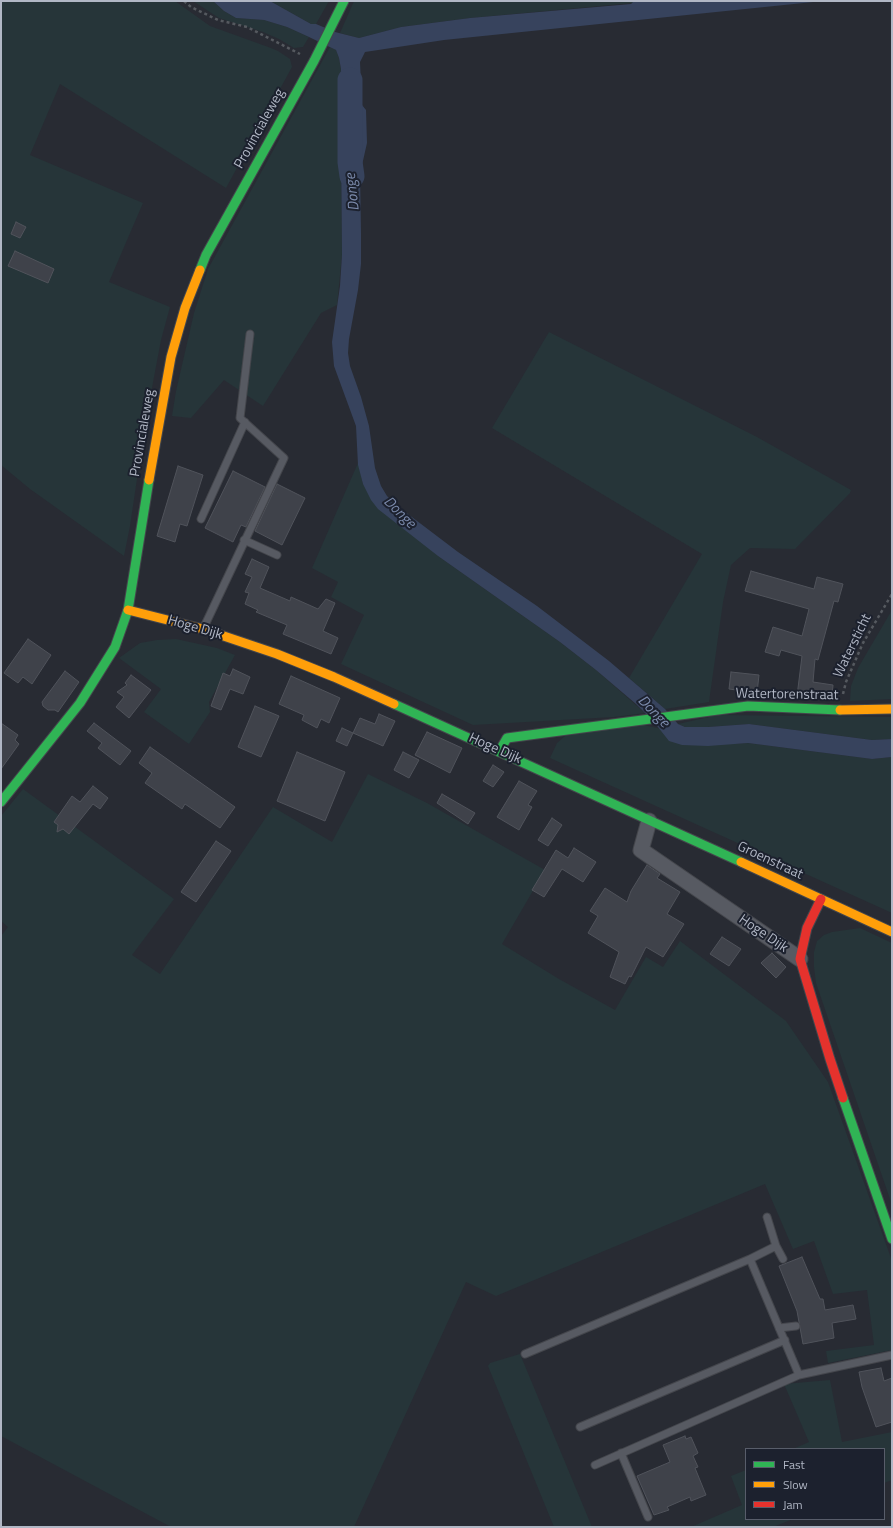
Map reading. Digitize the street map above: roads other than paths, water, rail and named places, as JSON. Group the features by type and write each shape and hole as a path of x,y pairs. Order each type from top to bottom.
{"street":[{"name":"Provincialeweg","path":"1,802 80,703 115,647 128,610 151,465 171,357 185,308 206,255 314,61 344,1"},
{"name":"Hoge Dijk","path":"128,610 203,629 277,654 334,677 649,821 641,850 800,959"},
{"name":"Watertorenstraat","path":"499,752 507,738 647,718 748,706 839,710 892,709"},
{"name":"Groenstraat","path":"649,821 892,932"},
{"path":"821,899 807,928 800,959 830,1059 892,1239"}],"lane":[{"path":"203,629 284,458 240,418 250,334"},
{"path":"201,519 245,422"},
{"path":"244,540 277,555"},
{"path":"766,1217 776,1246 783,1259"},
{"path":"525,1354 750,1259 776,1246"},
{"path":"750,1259 799,1375"},
{"path":"779,1328 796,1326"},
{"path":"580,1428 785,1340"},
{"path":"595,1465 799,1375 892,1355"},
{"path":"621,1453 648,1517"}],"water":[{"path":"213,1 270,1 311,24 316,24 335,32 359,38 401,27 470,18 631,4 634,1 823,1 444,40 365,52 360,62 362,105 366,110 367,143 360,174 361,264 348,353 350,366 369,426 375,468 381,486 387,496 396,505 458,552 537,606 609,661 665,709 678,724 685,727 708,727 749,724 872,740 892,739 892,757 872,759 748,743 708,746 682,745 669,741 654,722 636,704 596,670 560,642 438,556 378,509 371,500 363,484 358,465 356,426 334,366 332,342 340,286 342,255 341,143 356,141 361,136 354,119 339,104 341,69 339,58 336,50 287,27 264,20 236,18 224,11"}],"waterway":[{"name":"Donge","path":"350,80 350,162 352,176"}]}
